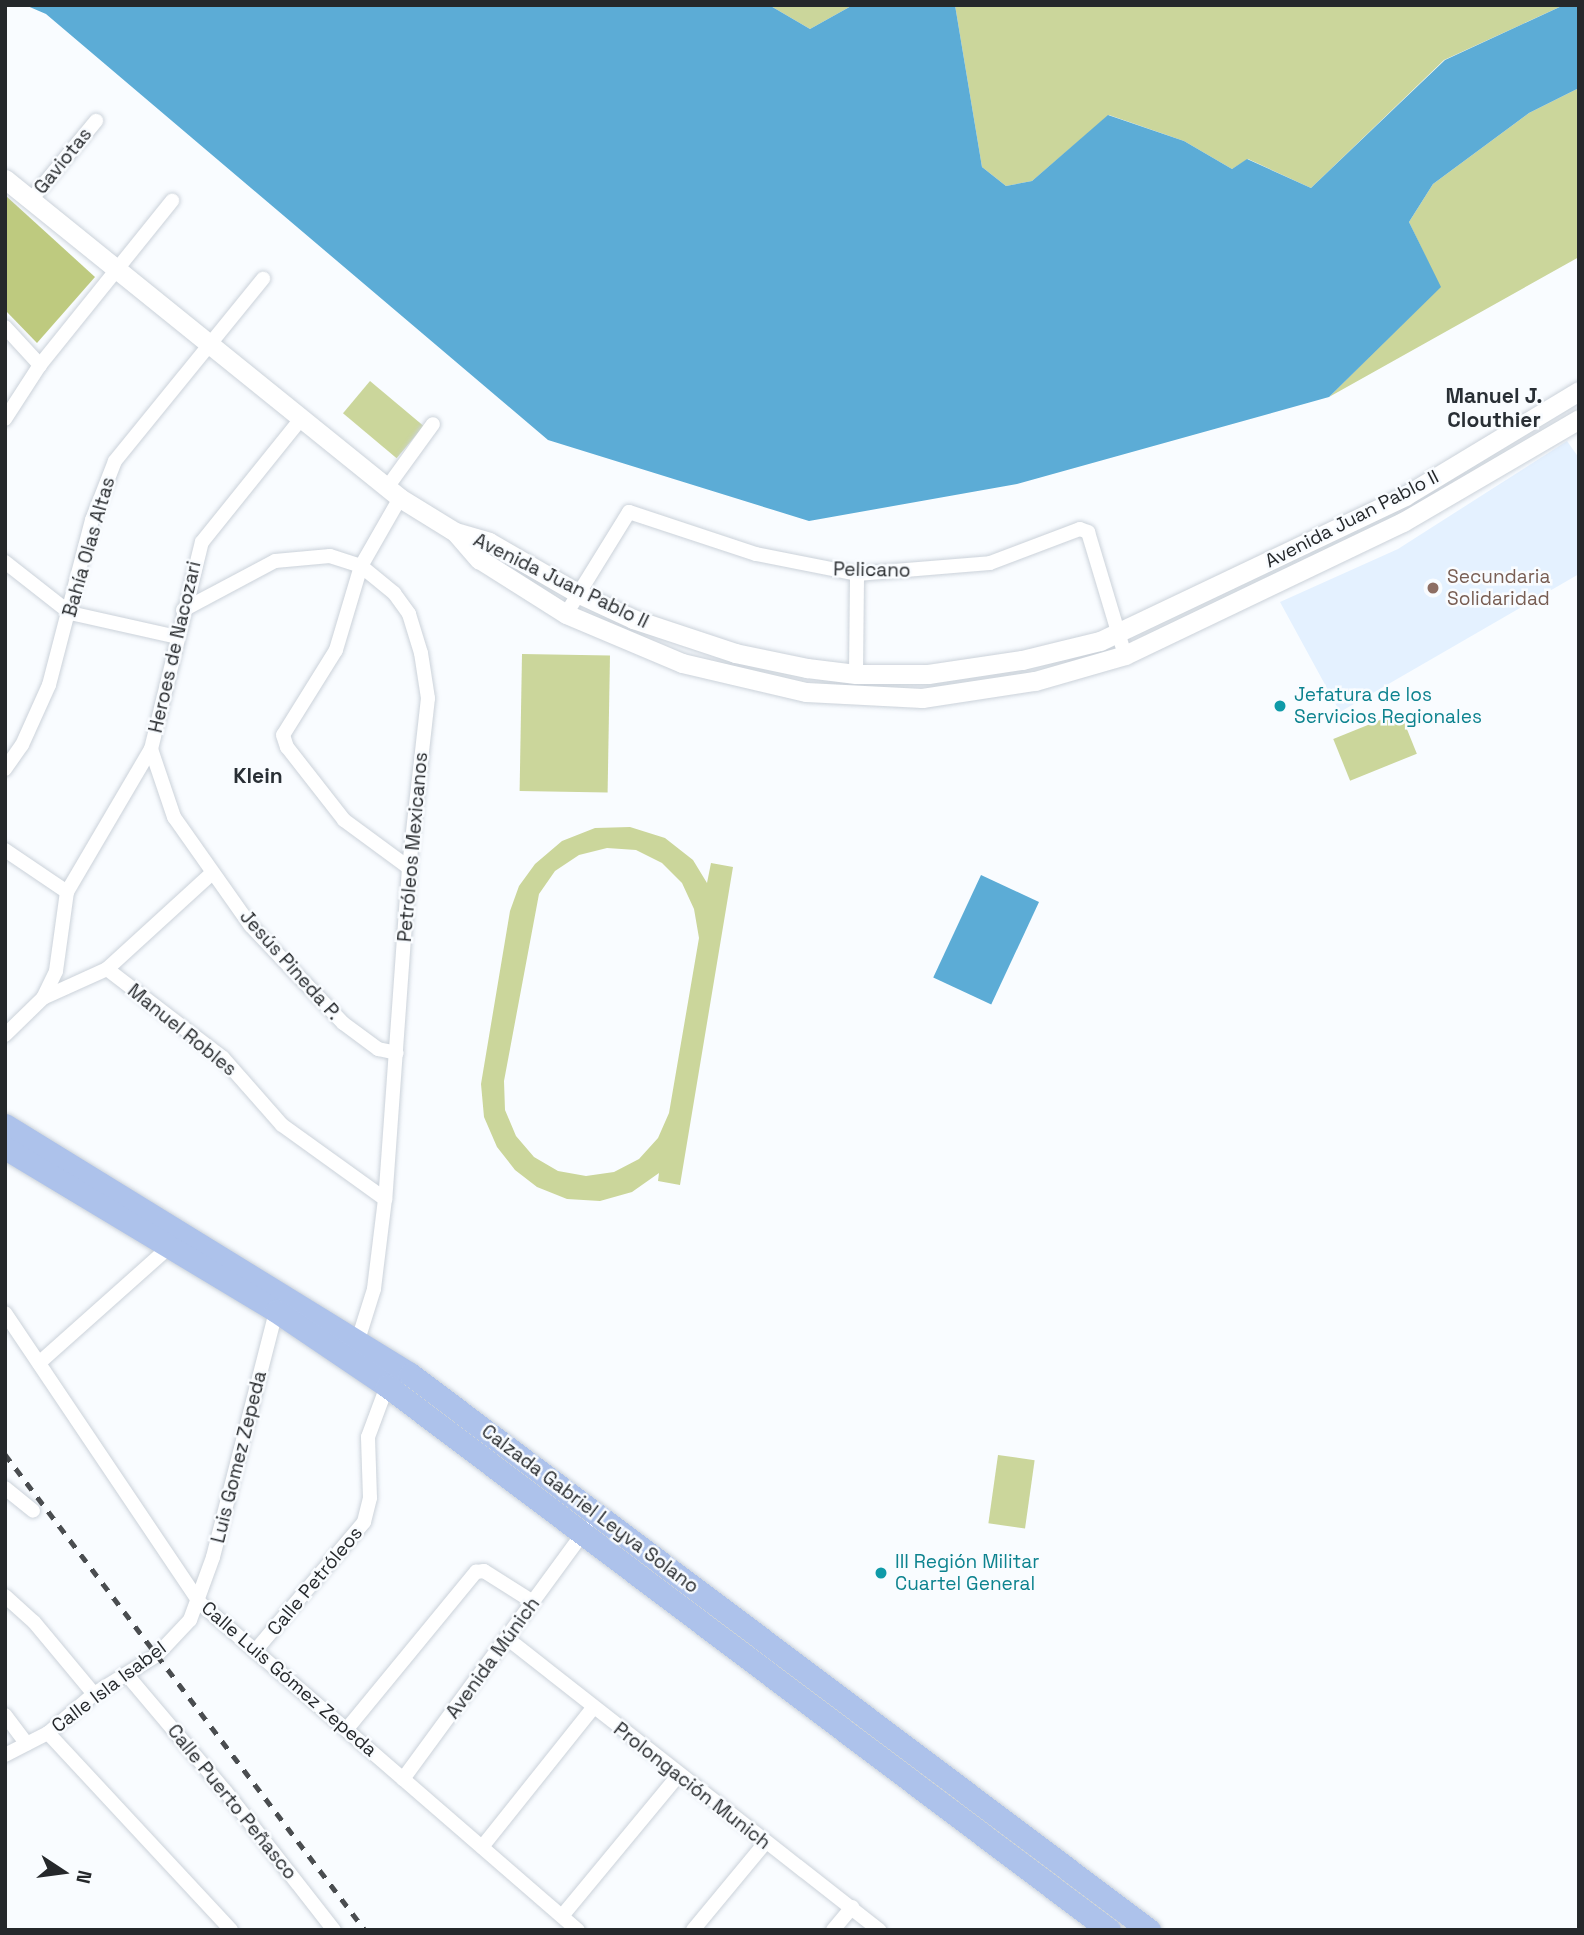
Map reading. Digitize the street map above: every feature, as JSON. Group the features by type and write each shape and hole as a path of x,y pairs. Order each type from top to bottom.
{"main road":[{"name":"Avenida Juan Pablo II","path":"5,179 393,494 455,532 489,542 579,594 633,619 735,653 856,674 972,669 1056,653 1118,634 1405,496 1579,391"},
{"name":"Avenida Juan Pablo II","path":"455,532 479,559 566,614 682,663 753,683 859,698 922,698 1002,688 1125,655 1403,522 1579,419"},
{"path":"1491,443 1501,463"},
{"name":"Calzada Gabriel Leyva Solano","path":"5,1125 358,1340 597,1513 966,1807 1109,1930"},
{"path":"5,1148 276,1311 387,1386"},
{"name":"Calzada Gabriel Leyva Solano","path":"387,1386 446,1428 581,1535 966,1807 1149,1930"}],"street":[{"name":"Gaviotas","path":"30,201 96,121"},
{"path":"5,419 40,365 172,201"},
{"name":"Bahía Olas Altas","path":"5,769 38,713 71,613 95,510 115,461 262,279"},
{"path":"5,327 40,365"},
{"name":"Heroes de Nacozari","path":"5,1035 43,998 56,971 67,892 151,749 194,562 213,523 300,420"},
{"path":"409,868 344,820 284,742 286,727 336,650 361,566 393,494 433,424"},
{"name":"Pelicano","path":"566,614 623,516 636,511 756,554 857,573 990,563 1084,529 1118,634"},
{"name":"Petróleos Mexicanos","path":"183,610 275,561 330,556 361,566 394,593 409,614 421,653 428,698 409,868 385,1199 374,1289 358,1340"},
{"path":"5,562 71,613 177,637"},
{"path":"856,674 857,573"},
{"path":"1118,634 1125,655"},
{"name":"Jesús Pineda P.","path":"151,749 174,817 212,873 278,958 342,1023 378,1049 397,1053"},
{"path":"5,850 67,892"},
{"path":"43,998 107,969 212,873"},
{"name":"Manuel Robles","path":"107,969 223,1058 282,1125 385,1199"},
{"path":"39,1363 169,1247"},
{"name":"Luis Gomez Zepeda","path":"200,1603 276,1311"},
{"name":"Calle Luis Gómez Zepeda","path":"5,1313 200,1603 578,1930"},
{"name":"Calle Petróleos","path":"255,1651 364,1522 370,1498 368,1437 387,1386"},
{"path":"5,1489 33,1511"},
{"name":"Avenida Múnich","path":"403,1779 508,1639 597,1513"},
{"path":"346,1730 476,1572 484,1571 534,1602"},
{"path":"5,1596 34,1622 94,1694"},
{"name":"Calle Isla Isabel","path":"5,1755 48,1733 94,1694 127,1675 177,1636 200,1603"},
{"name":"Prolongación Munich","path":"508,1639 678,1776 879,1930"},
{"name":"Calle Puerto Peñasco","path":"127,1675 226,1791 334,1930"},
{"path":"482,1847 593,1708"},
{"path":"5,1715 27,1744"},
{"path":"48,1733 231,1930"},
{"path":"562,1916 678,1776"},
{"path":"693,1930 765,1843"},
{"path":"833,1930 852,1907"}],"shaded area":[{"name":"Secundaria Solidaridad","path":"1567,441 1579,458 1579,574 1340,712 1280,602 1398,549"}],"green space":[{"path":"769,5 853,5 810,29"},
{"path":"955,5 1564,5 1444,60 1311,188 1248,159 1232,169 1184,141 1109,115 1032,181 1006,186 982,167"},
{"path":"1579,88 1579,257 1329,397 1440,287 1409,222 1433,184 1529,113"},
{"path":"5,195 95,277 37,343 5,310"},
{"path":"370,381 424,426 397,458 343,413"},
{"path":"522,654 610,656 608,793 520,791"},
{"path":"1400,712 1417,754 1350,781 1333,739"},
{"path":"630,827 665,838 693,860 707,883 711,863 733,867 680,1185 658,1181 659,1173 632,1192 600,1201 567,1199 537,1187 515,1170 497,1147 484,1117 481,1084 510,911 519,886 535,864 562,841 595,828","holes":["607,848 636,850 662,863 682,883 694,909 699,938 669,1113 658,1138 639,1159 614,1172 586,1176 558,1171 534,1157 516,1136 505,1110 504,1081 539,894 555,871 579,855"]},
{"path":"998,1455 1035,1460 1025,1528 988,1523"}],"water":[{"path":"25,5 769,5 810,29 853,5 955,5 982,167 1006,186 1032,181 1108,115 1184,141 1232,169 1247,159 1311,188 1445,60 1564,5 1579,5 1579,88 1529,113 1433,184 1409,222 1441,287 1329,397 1017,484 809,521 548,440 46,14"},
{"path":"981,875 1039,902 991,1004 933,977"}],"railway":[{"path":"5,1454 365,1930"}],"place":[{"name":"Secundaria Solidaridad","path":"1433,588"},
{"name":"Jefatura de los Servicios Regionales","path":"1280,706"},
{"name":"III Región Militar Cuartel General","path":"881,1573"}],"district":[{"name":"Manuel J. Clouthier","path":"1494,408"},
{"name":"Klein","path":"258,776"}]}
